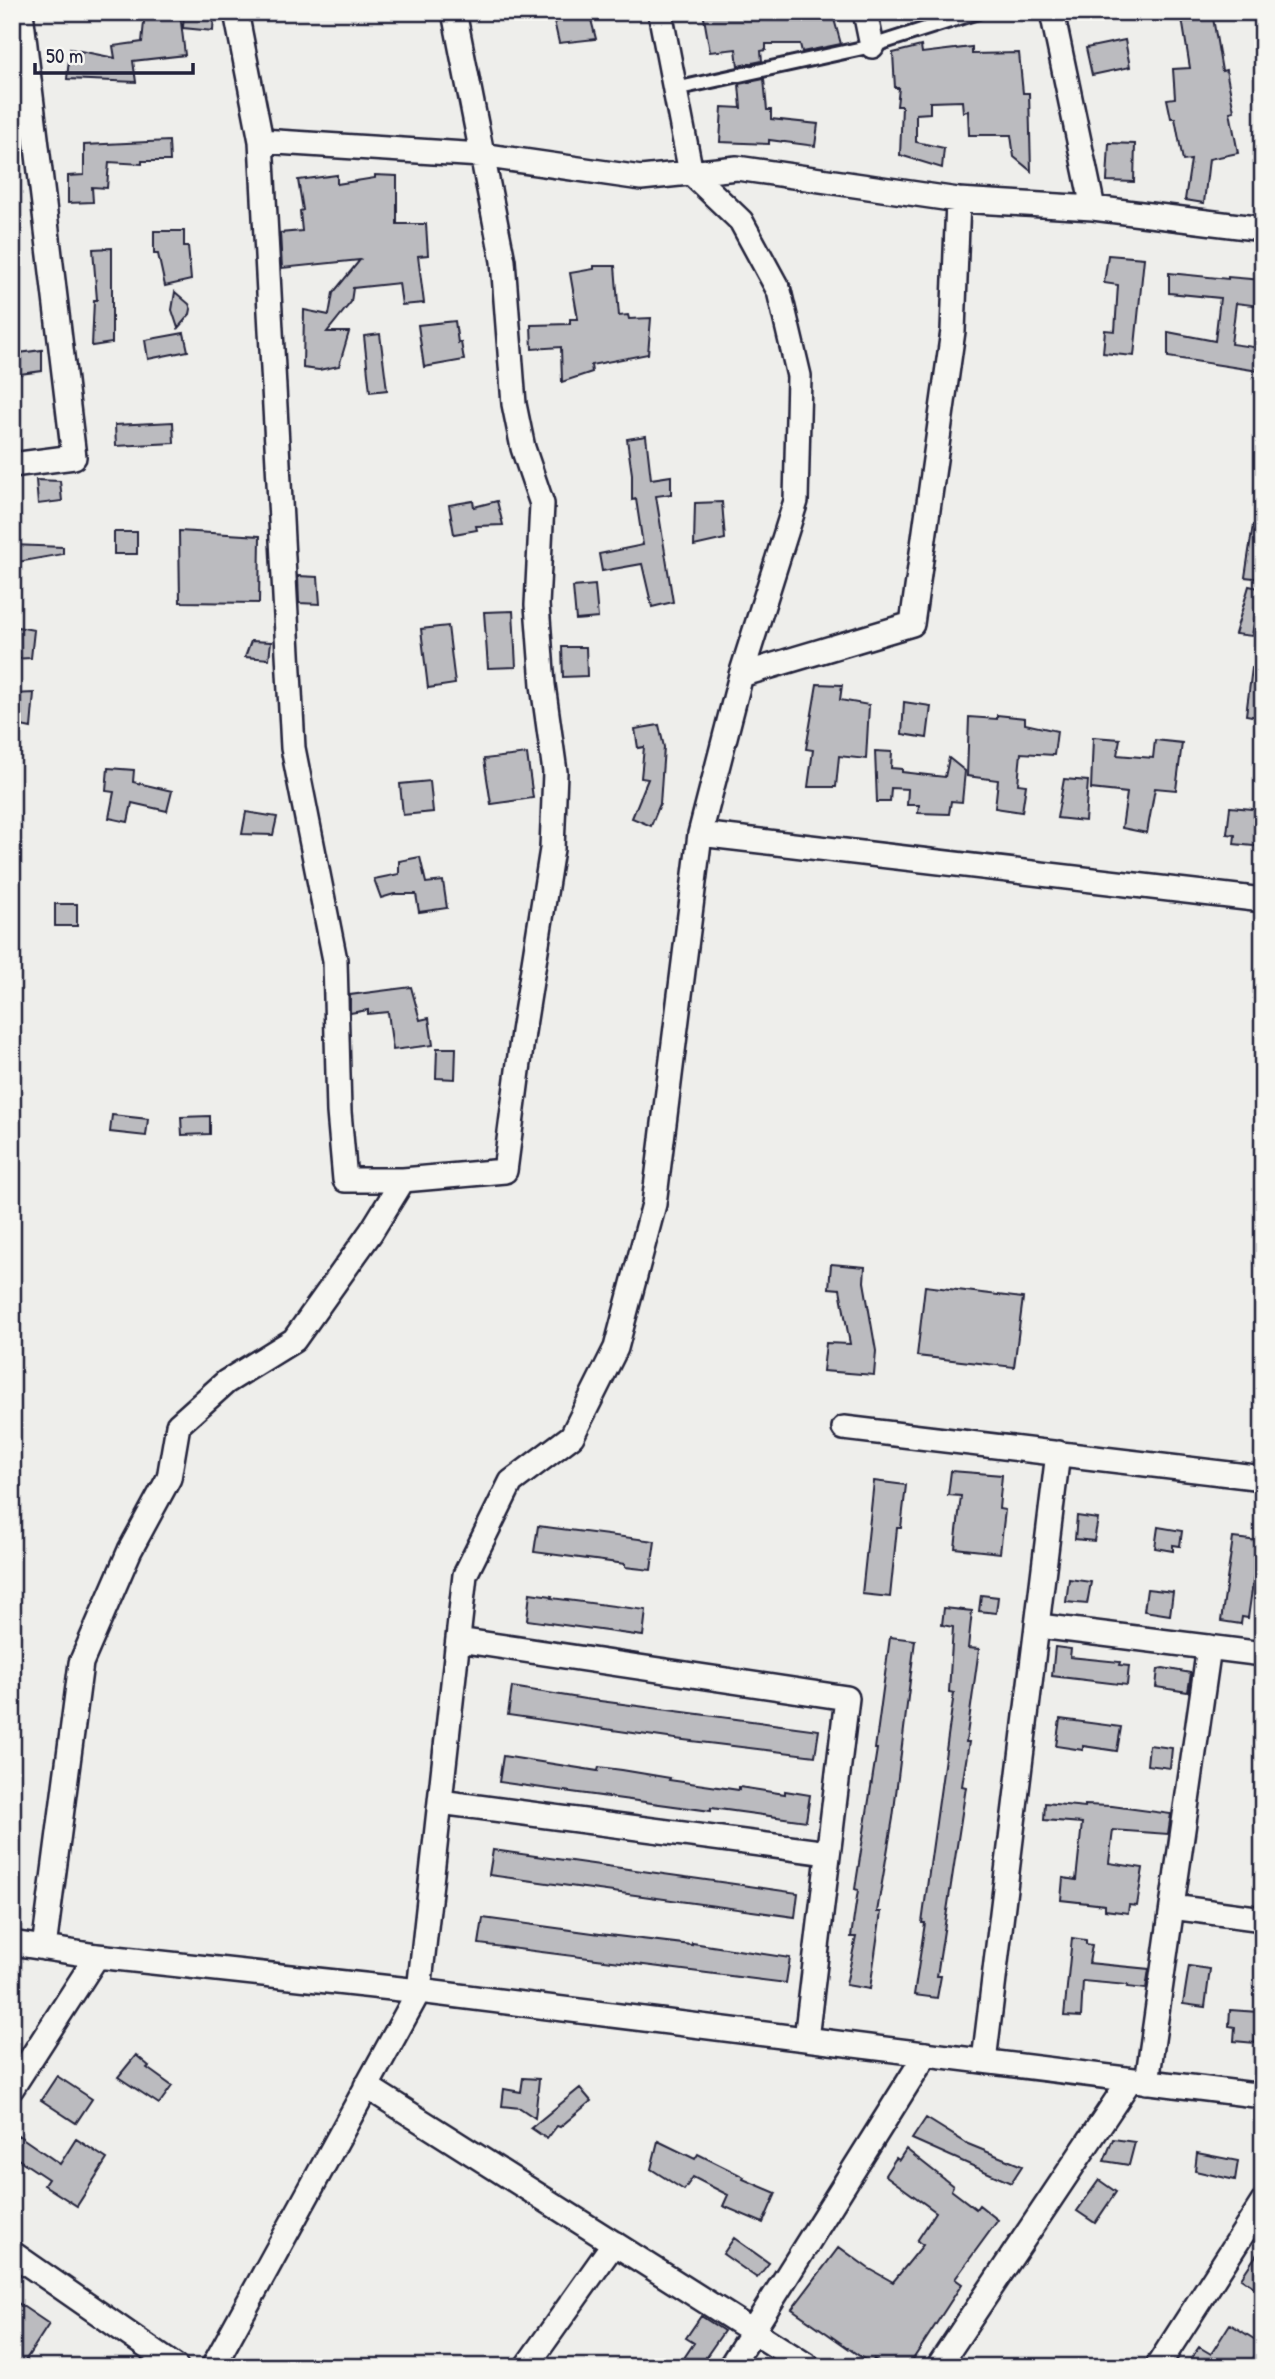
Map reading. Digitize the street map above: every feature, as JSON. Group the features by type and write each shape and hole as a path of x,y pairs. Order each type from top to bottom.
{"street":[{"path":"12,465 74,457 21,12"},
{"path":"236,12 261,141 293,748 335,960 345,1180 403,1180 505,1171 523,1032 552,849 555,772 543,685 537,605 542,503 523,448 514,404 503,261 454,12"},
{"path":"213,2367 419,1991 465,1575 511,1482 572,1436 616,1348 654,1205 700,834 741,675 796,501 799,376 779,291 741,221 691,173 660,12"},
{"path":"865,12 872,46"},
{"path":"1052,12 1093,208"},
{"path":"261,141 481,155 641,178 737,168 958,200 1093,208 1263,229"},
{"path":"741,675 912,624 953,331 958,200"},
{"path":"700,834 1263,900"},
{"path":"44,1948 81,1663 131,1550 169,1478 178,1426 226,1382 294,1340 371,1231 403,1180"},
{"path":"844,1427 1263,1478"},
{"path":"984,2062 1058,1453"},
{"path":"1039,1626 1263,1654"},
{"path":"458,1640 847,1698 806,2039"},
{"path":"938,2367 1138,2081 1172,1907 1209,1647"},
{"path":"440,1802 828,1853"},
{"path":"1172,1907 1263,1919"},
{"path":"12,1943 97,1956 419,1991 1263,2096"},
{"path":"12,2088 97,1956"},
{"path":"730,2367 926,2054"},
{"path":"366,2087 809,2367"},
{"path":"1157,2367 1263,2202"},
{"path":"526,2367 614,2243"},
{"path":"12,2253 176,2367"}],"lane":[{"path":"675,89 872,46 978,12"}],"building":[{"path":"145,12 180,14 185,55 133,61 136,82 67,79 70,49 115,58 113,46 142,42"},
{"path":"184,12 214,12 213,31 183,28"},
{"path":"552,12 589,12 596,39 559,43"},
{"path":"703,12 832,12 841,44 802,52 800,44 766,44 766,50 761,51 762,61 738,66 736,49 710,52"},
{"path":"1181,12 1212,12 1222,71 1226,70 1234,111 1230,112 1238,153 1209,159 1204,203 1185,200 1191,160 1183,161 1175,118 1171,118 1167,99 1175,98 1173,69 1190,68"},
{"path":"1125,40 1130,67 1092,75 1086,48"},
{"path":"921,46 922,53 972,47 972,54 1019,53 1023,93 1029,93 1031,171 1014,157 1011,135 969,135 968,111 963,112 962,101 930,102 930,113 916,114 916,142 944,148 942,168 900,155 902,106 897,106 899,88 895,88 893,53"},
{"path":"764,79 767,110 771,110 771,119 818,124 815,146 769,140 769,144 720,142 722,107 741,108 739,84"},
{"path":"169,141 170,161 142,161 142,164 109,162 107,188 92,187 93,202 68,203 68,176 84,175 84,145"},
{"path":"1109,143 1135,144 1134,182 1107,181"},
{"path":"337,175 337,184 375,178 375,175 397,176 397,224 426,224 428,255 418,256 424,303 402,305 399,283 353,288 351,302 327,332 349,332 339,366 319,370 303,368 304,310 329,315 333,293 360,260 282,268 280,233 302,231 300,211 303,210 298,180"},
{"path":"154,231 184,231 184,246 188,246 191,280 165,286 158,254 154,254"},
{"path":"112,248 112,343 92,346 94,300 97,300 93,249"},
{"path":"1108,255 1144,258 1134,356 1103,353 1105,330 1115,331 1118,285 1104,283"},
{"path":"594,266 615,266 619,316 628,315 629,319 651,318 648,354 591,365 592,372 562,382 561,347 532,349 531,325 570,324 570,319 578,319 570,273 594,269"},
{"path":"1169,273 1262,280 1260,306 1236,303 1231,344 1261,348 1259,371 1168,357 1168,332 1215,341 1220,298 1169,293"},
{"path":"175,292 191,309 178,328 172,310"},
{"path":"455,321 464,360 424,367 418,325"},
{"path":"184,333 188,351 148,359 145,340"},
{"path":"380,334 387,390 370,392 364,336"},
{"path":"42,350 42,371 12,375 12,354"},
{"path":"173,422 174,443 116,446 115,425"},
{"path":"646,436 651,479 671,476 671,494 656,496 673,602 652,607 642,564 602,571 599,554 643,545 636,499 632,500 632,474 627,439"},
{"path":"36,480 60,481 62,501 38,504"},
{"path":"473,501 474,507 497,501 503,525 476,526 477,530 454,534 449,505"},
{"path":"722,502 725,539 694,546 695,503"},
{"path":"1253,525 1263,525 1263,579 1245,577"},
{"path":"179,531 260,536 259,603 180,602"},
{"path":"114,532 137,532 137,554 114,554"},
{"path":"12,545 63,547 63,554 12,563"},
{"path":"298,576 318,577 320,604 299,603"},
{"path":"595,585 598,618 576,620 573,587"},
{"path":"1249,586 1259,588 1252,636 1235,634"},
{"path":"513,611 516,667 488,668 484,612"},
{"path":"12,626 34,630 31,658 12,659"},
{"path":"448,626 455,684 428,688 421,629"},
{"path":"251,641 271,642 269,659 245,657"},
{"path":"562,647 586,647 587,676 563,677"},
{"path":"1252,668 1263,668 1263,718 1246,715"},
{"path":"817,684 842,685 840,700 869,705 866,759 839,756 836,787 808,787 813,750 806,749"},
{"path":"34,693 31,728 12,724 12,694"},
{"path":"904,702 931,706 927,738 902,734"},
{"path":"997,715 1025,718 1025,724 1057,731 1054,755 1021,753 1018,784 1026,785 1022,812 995,808 998,780 967,776 969,717 997,719"},
{"path":"659,725 664,747 660,804 651,826 632,818 648,779 641,778 644,747 638,748 635,729"},
{"path":"1093,737 1120,739 1117,755 1153,758 1155,740 1182,743 1176,790 1155,788 1147,833 1122,828 1127,793 1091,789"},
{"path":"875,751 892,752 891,768 902,769 902,772 945,777 949,758 965,771 962,802 951,801 949,814 918,813 919,805 907,805 908,789 891,788 890,802 877,802"},
{"path":"527,754 533,798 491,804 484,759"},
{"path":"108,768 134,770 133,782 172,791 167,811 132,803 128,822 109,818 114,792 106,791"},
{"path":"1064,779 1088,781 1085,821 1057,818"},
{"path":"430,781 433,812 403,815 400,784"},
{"path":"1230,807 1263,810 1263,847 1234,844 1235,835 1227,834"},
{"path":"246,812 277,817 273,835 242,834"},
{"path":"420,857 426,883 443,881 447,908 419,912 416,894 394,894 381,898 374,879 399,874 399,861"},
{"path":"55,904 77,904 77,926 55,926"},
{"path":"411,987 420,1020 429,1018 433,1045 393,1050 388,1012 368,1014 368,1010 350,1013 350,995"},
{"path":"437,1048 456,1048 455,1079 436,1078"},
{"path":"112,1115 148,1119 146,1136 110,1132"},
{"path":"210,1116 210,1134 182,1135 181,1117"},
{"path":"831,1264 865,1267 864,1282 876,1351 874,1375 823,1371 826,1343 850,1344 840,1289 829,1288"},
{"path":"925,1286 1023,1298 1014,1367 917,1356"},
{"path":"951,1471 1002,1475 999,1509 1005,1510 1000,1553 955,1548 961,1496 948,1495"},
{"path":"874,1481 906,1485 901,1528 897,1528 890,1597 862,1594"},
{"path":"1077,1516 1098,1519 1094,1541 1075,1539"},
{"path":"538,1526 655,1541 651,1570 534,1552"},
{"path":"1158,1527 1182,1531 1180,1546 1173,1545 1173,1551 1155,1548"},
{"path":"1233,1538 1259,1541 1248,1618 1242,1617 1241,1624 1221,1621"},
{"path":"1069,1579 1091,1582 1087,1604 1066,1602"},
{"path":"1147,1589 1173,1592 1170,1615 1144,1611"},
{"path":"530,1593 646,1610 643,1636 527,1620"},
{"path":"981,1595 998,1597 996,1613 979,1611"},
{"path":"944,1608 972,1611 968,1648 979,1649 966,1742 969,1742 962,1786 966,1787 937,1976 941,1976 937,1998 914,1995 954,1693 949,1692 953,1627 942,1625"},
{"path":"890,1637 915,1640 893,1818 877,1912 881,1912 870,1989 846,1985 856,1937 851,1937 858,1890 855,1889 877,1749"},
{"path":"1055,1647 1071,1649 1070,1657 1120,1662 1119,1665 1129,1666 1127,1685 1052,1676"},
{"path":"1158,1669 1191,1673 1188,1692 1156,1687"},
{"path":"512,1687 819,1730 815,1756 508,1715"},
{"path":"1060,1719 1121,1727 1117,1751 1083,1746 1083,1750 1056,1746"},
{"path":"1149,1745 1172,1748 1170,1768 1147,1765"},
{"path":"503,1756 598,1771 599,1767 622,1770 739,1790 739,1787 810,1795 806,1821 499,1782"},
{"path":"1045,1803 1085,1807 1112,1806 1171,1814 1168,1834 1113,1830 1109,1863 1143,1868 1137,1906 1129,1905 1128,1913 1105,1910 1105,1905 1061,1900 1063,1878 1076,1880 1082,1823 1044,1820"},
{"path":"493,1850 798,1893 795,1917 489,1875"},
{"path":"483,1918 692,1943 790,1958 786,1983 479,1944"},
{"path":"1072,1938 1086,1940 1086,1944 1092,1945 1089,1963 1149,1969 1146,1989 1083,1981 1081,2017 1064,2016"},
{"path":"1189,1966 1210,1969 1205,2007 1183,2004"},
{"path":"1230,2010 1258,2012 1255,2043 1234,2041 1235,2027 1229,2026"},
{"path":"136,2055 149,2066 147,2068 172,2086 159,2104 118,2077"},
{"path":"57,2076 92,2099 76,2123 41,2100"},
{"path":"523,2078 539,2079 535,2118 520,2108 502,2106 504,2089 521,2092"},
{"path":"580,2088 591,2101 560,2127 557,2126 547,2139 531,2128"},
{"path":"926,2118 968,2144 1022,2166 1011,2183 912,2139"},
{"path":"18,2135 60,2164 76,2139 107,2159 77,2206 44,2185 48,2179 12,2155 12,2145"},
{"path":"1113,2139 1135,2142 1129,2165 1104,2161"},
{"path":"658,2141 695,2159 698,2154 744,2177 743,2179 776,2193 763,2223 723,2206 728,2195 693,2177 684,2190 651,2169"},
{"path":"906,2149 953,2186 951,2190 976,2209 979,2205 998,2220 955,2279 962,2284 908,2367 886,2367 874,2359 871,2364 792,2309 839,2247 893,2282 923,2245 917,2241 936,2212 885,2175 896,2158 899,2160"},
{"path":"1197,2153 1238,2161 1235,2180 1195,2171"},
{"path":"1099,2180 1116,2192 1095,2223 1077,2211"},
{"path":"734,2238 769,2263 757,2278 723,2254"},
{"path":"1263,2245 1263,2293 1241,2278"},
{"path":"12,2299 49,2324 21,2367 12,2367"},
{"path":"701,2316 724,2331 699,2367 678,2367 694,2343 686,2338"},
{"path":"1230,2324 1262,2344 1248,2367 1185,2367 1199,2347 1211,2354"}]}
